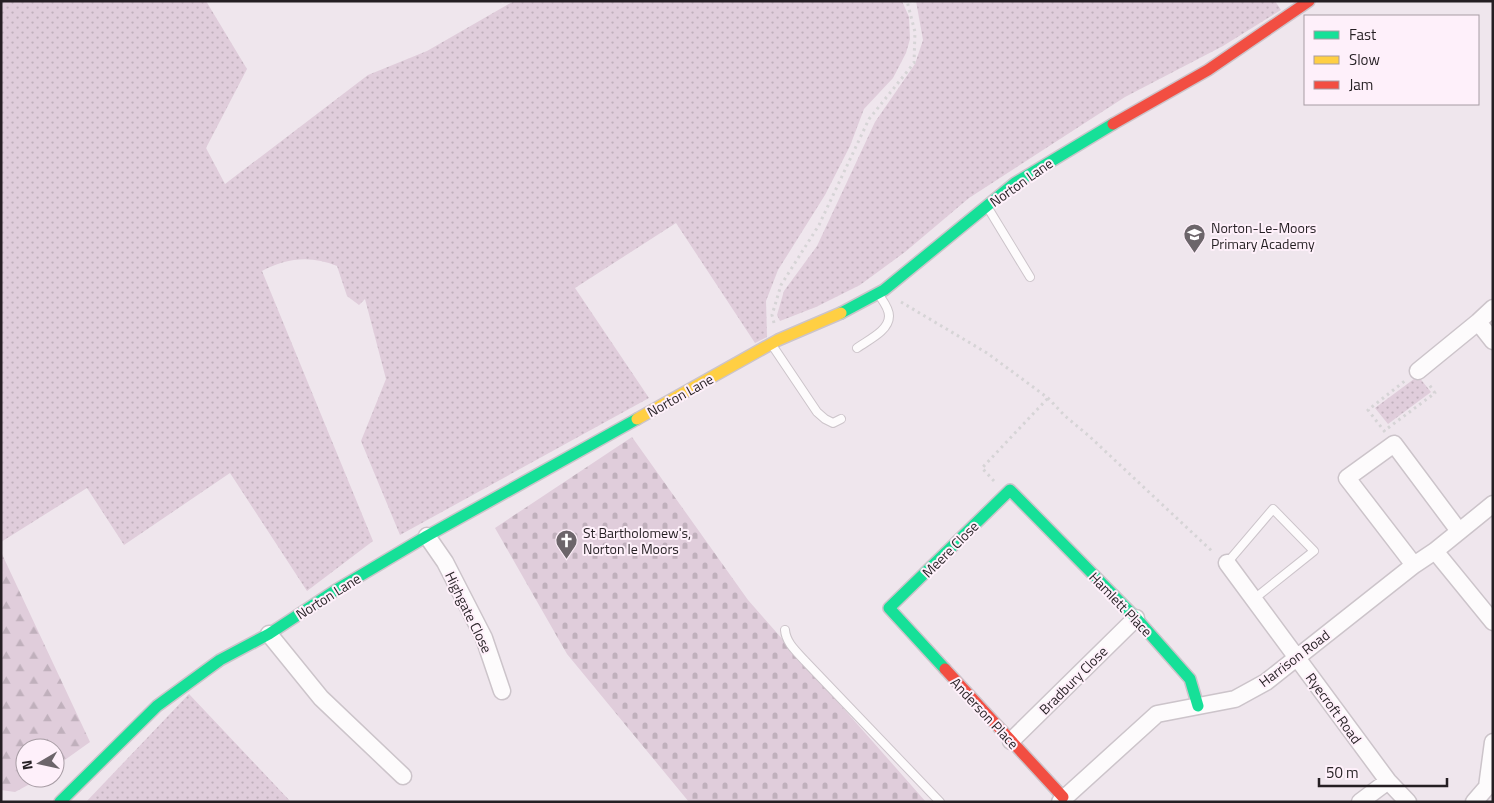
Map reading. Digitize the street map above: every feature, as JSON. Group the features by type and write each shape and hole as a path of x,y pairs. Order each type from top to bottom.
{"street":[{"name":"Norton Lane","path":"60,802 157,706 220,660 269,634 336,590 427,536 774,342 842,313 881,291 1015,183 1092,136 1208,70 1309,1"},
{"path":"1418,370 1493,308"},
{"path":"1478,322 1493,341"},
{"path":"1414,564 1347,478 1394,444 1459,531"},
{"name":"Hamlett Place","path":"1006,494 1010,490 1136,618 1190,679 1198,706"},
{"name":"Meere Close","path":"908,629 889,608 1006,494"},
{"name":"Harrison Road","path":"1061,800 1157,714 1235,699 1266,682 1414,564 1435,551 1493,504"},
{"name":"Highgate Close","path":"427,536 445,562 484,638 502,691"},
{"path":"1435,551 1493,622"},
{"name":"Ryecroft Road","path":"1227,563 1388,781 1408,802"},
{"name":"Bradbury Close","path":"1011,741 1136,618"},
{"name":"Anderson Place","path":"908,629 1011,741 1061,800"},
{"path":"269,634 321,698 403,776"},
{"path":"1474,802 1487,787 1493,742"},
{"path":"1360,802 1388,781"}],"lane":[{"path":"987,206 1030,278"},
{"path":"857,348 885,329 890,316 881,291"},
{"path":"774,342 817,412 833,423 842,419"},
{"path":"1227,563 1273,509 1314,551 1254,598"},
{"path":"785,630 790,644 805,662 940,802"}],"path":[{"path":"774,342 772,315 781,285 819,225 869,119 914,62 915,32 907,1"},
{"path":"881,291 987,353 1048,398 1065,416 1227,563"},
{"path":"1384,431 1435,393 1418,370 1368,410 1384,431 1394,444"},
{"path":"1006,494 982,468 1048,398"}],"green space":[{"path":"1,1 206,1 247,69 206,148 225,184 368,75 427,51 514,1 902,1 909,17 910,39 906,53 893,78 864,109 850,146 825,195 778,270 766,301 767,337 755,343 676,223 575,288 649,398 400,535 361,441 386,379 365,299 359,305 347,296 337,266 318,260 289,261 262,271 373,541 307,591 230,473 124,545 87,488 1,542"},
{"path":"916,1 1275,1 1281,10 1223,46 1125,97 969,198 905,252 860,285 816,307 780,321 777,315 784,291 817,246 875,122 915,64 923,40"},
{"path":"1418,376 1431,392 1388,424 1375,408"},
{"path":"632,437 748,600 926,802 689,802 567,654 495,528"},
{"path":"1,552 90,742 65,760 65,738 15,738 15,788 22,788 15,792 1,790"},
{"path":"189,694 291,802 86,802"}],"traffic: fast":[{"path":"841,313 884,290 1015,183 1113,124"},
{"path":"60,802 157,706 220,660 269,634 336,590 427,536 637,419"},
{"path":"945,669 889,608 1010,490 1136,618 1190,679 1198,706"}],"traffic: slow":[{"path":"637,419 778,340 841,313"}],"traffic: jam":[{"path":"1113,124 1208,70 1309,1"},
{"path":"945,669 1063,797"}],"place":[{"name":"Norton-Le-Moors Primary Academy","path":"1195,254"},
{"name":"St Bartholomew's, Norton le Moors","path":"567,559"}]}
